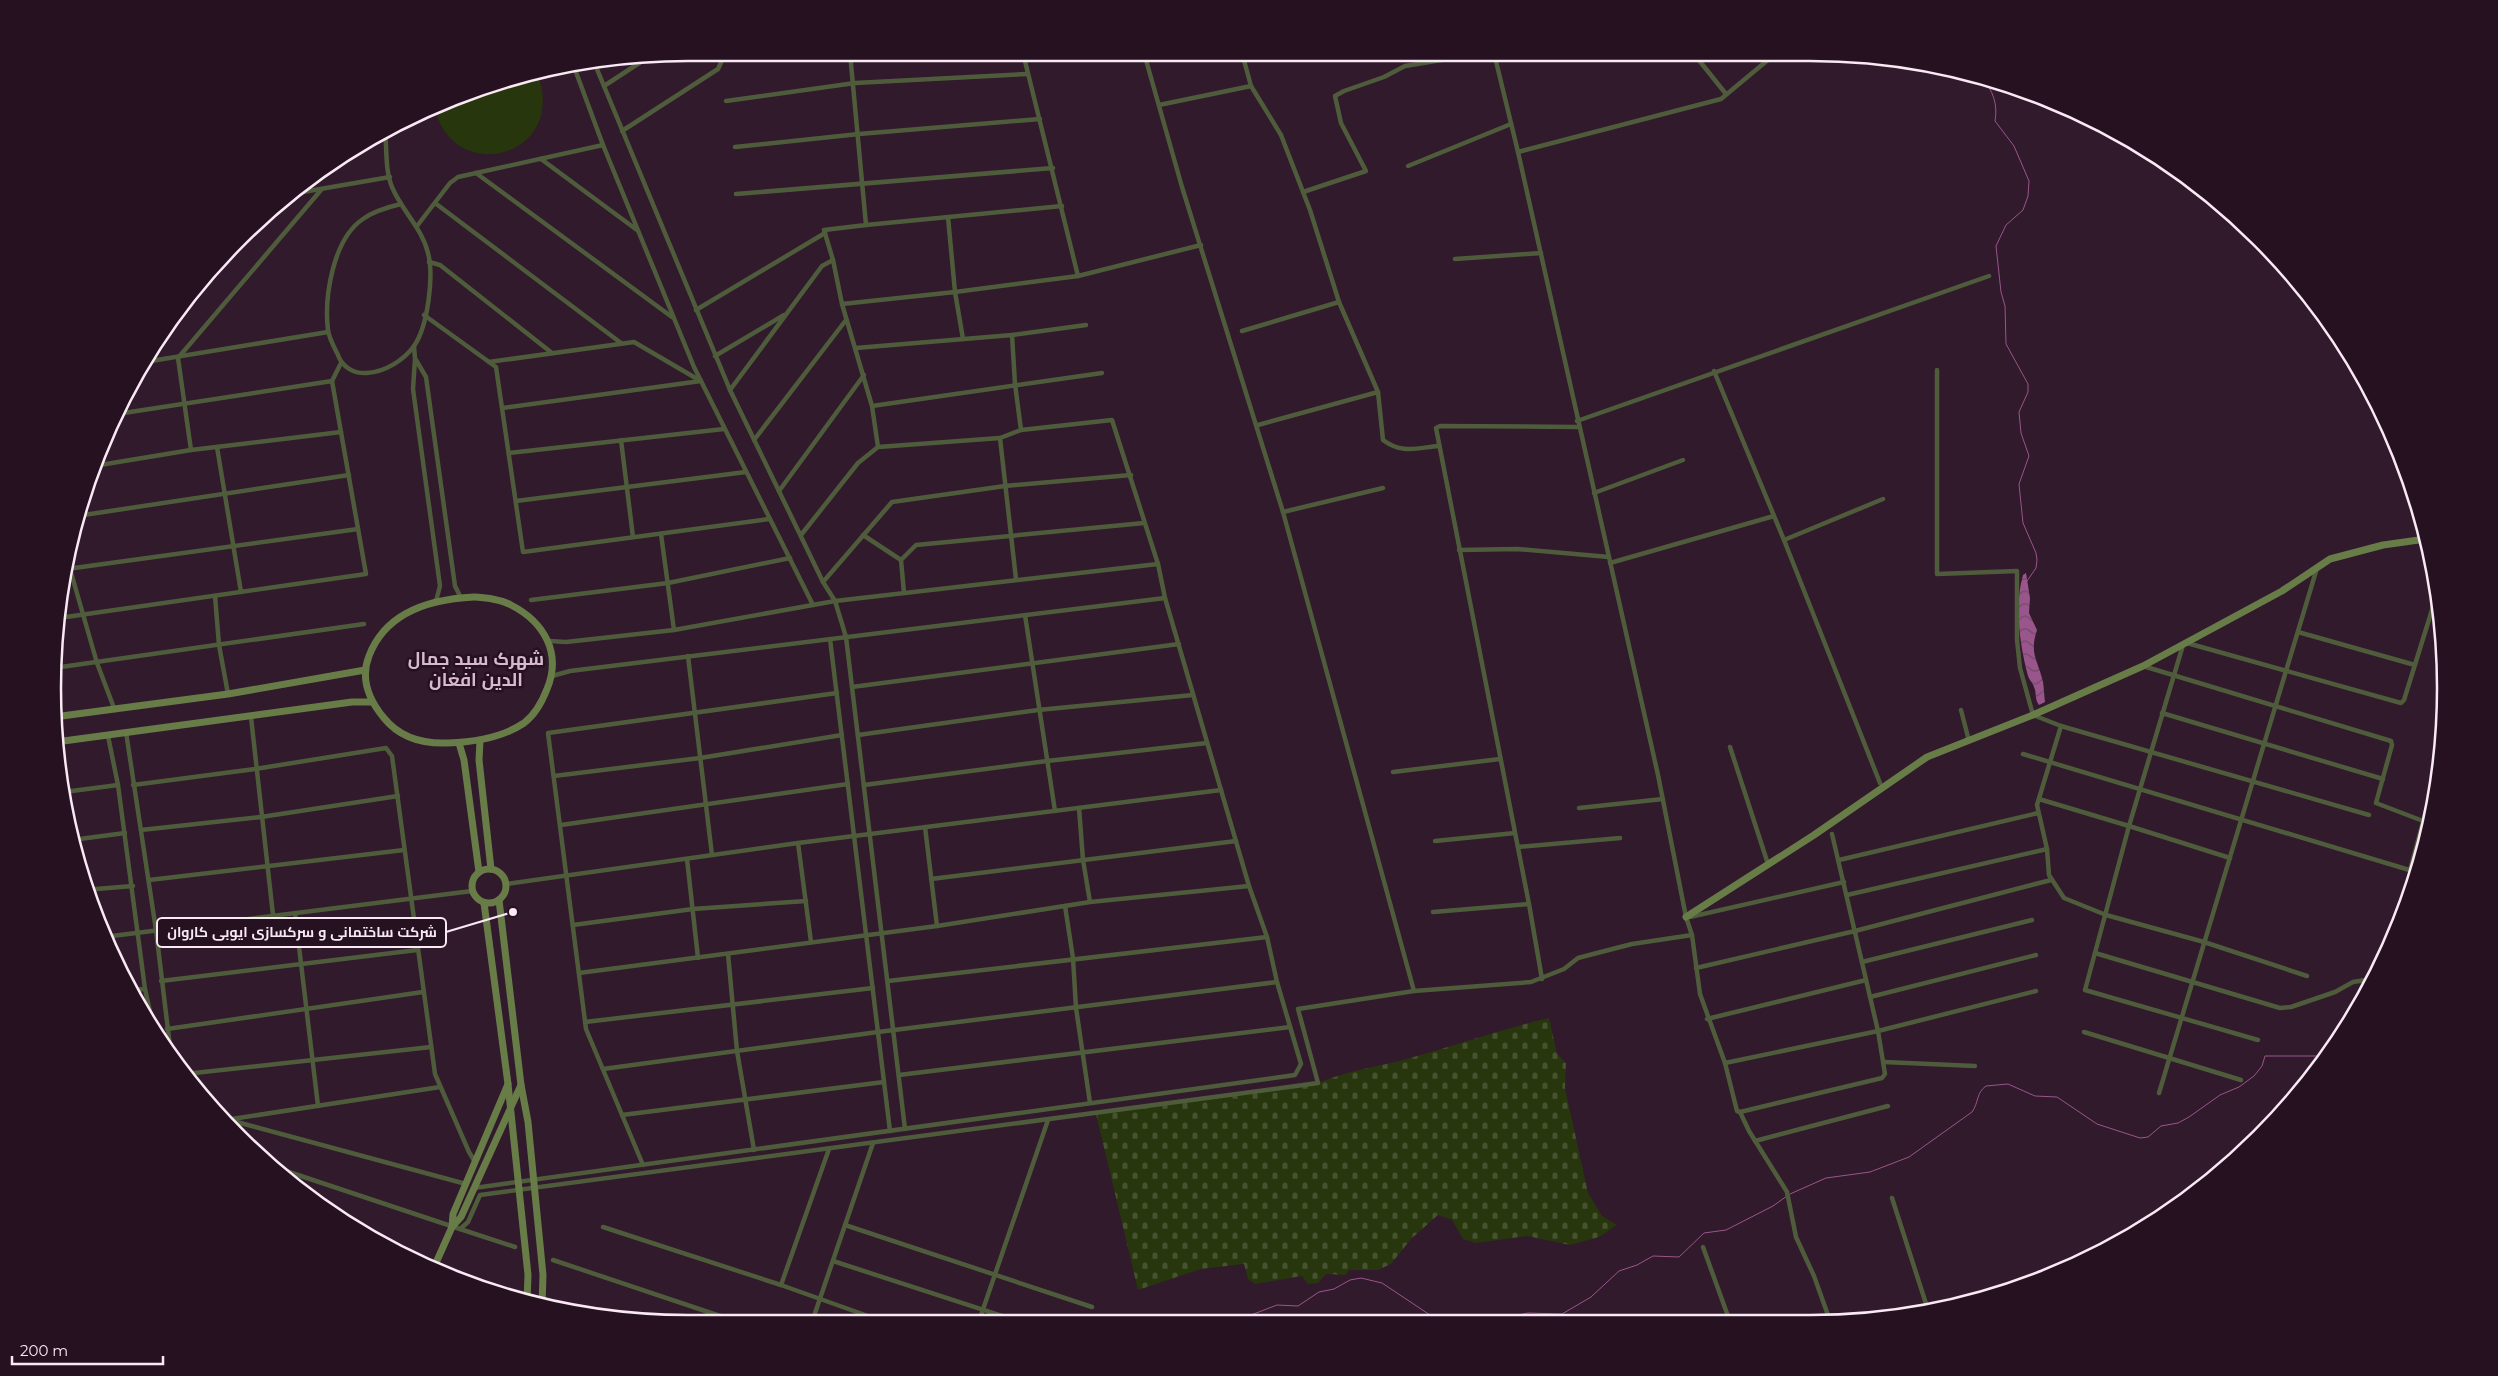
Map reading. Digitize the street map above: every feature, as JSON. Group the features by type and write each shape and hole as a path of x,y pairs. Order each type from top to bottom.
{"street":[{"path":"622,131 718,69 722,61"},
{"path":"851,61 866,226"},
{"path":"1024,61 1053,168 1078,276"},
{"path":"1146,61 1201,245 1258,425 1414,991"},
{"path":"1244,61 1251,86 1281,135 1303,192 1339,302 1378,392 1383,440 1394,449 1403,450 1438,446"},
{"path":"1303,192 1366,171 1341,123 1335,96 1384,77 1404,66 1435,61"},
{"path":"1496,61 1609,557 1686,918 1692,935 1700,994 1707,1019 1724,1063 1737,1111 1740,1112 1786,1192 1796,1237 1814,1276 1828,1314"},
{"path":"1700,61 1726,94"},
{"path":"1518,152 1720,99 1766,61"},
{"path":"604,86 638,64"},
{"path":"597,68 715,356 823,582 835,600 846,637 906,1129"},
{"path":"576,72 603,145 701,381 813,605"},
{"path":"726,101 854,83 1027,74"},
{"path":"1159,105 1251,86"},
{"path":"735,147 859,134 1040,119"},
{"path":"1408,166 1511,124"},
{"path":"386,139 392,186 401,204 417,226 428,254 429,262 430,276 424,315 414,346 413,389 440,586 436,600"},
{"path":"417,226 453,179 603,145"},
{"path":"541,159 638,231"},
{"path":"736,194 1053,168"},
{"path":"476,173 674,318"},
{"path":"305,192 390,177"},
{"path":"191,450 178,358 321,190"},
{"path":"435,203 621,343"},
{"path":"401,204 389,206 363,219 352,228 337,256 330,278 328,332 341,363 351,370 362,374 387,369 414,346"},
{"path":"696,310 825,233 824,230 1062,206"},
{"path":"948,217 955,292 964,339"},
{"path":"825,233 846,320 872,406 878,447"},
{"path":"842,304 1078,276 1201,245"},
{"path":"1455,259 1541,253"},
{"path":"730,390 822,266 833,260"},
{"path":"429,262 440,265 552,353"},
{"path":"1577,421 1988,276"},
{"path":"1242,331 1339,302"},
{"path":"715,356 788,313"},
{"path":"424,315 496,367 523,552 769,519"},
{"path":"754,440 846,320"},
{"path":"856,348 1012,336 1086,324"},
{"path":"154,361 328,332"},
{"path":"1012,336 1015,384 1021,430"},
{"path":"489,362 634,342 701,381"},
{"path":"415,358 426,377 455,586 461,598"},
{"path":"66,617 366,574 332,381 341,363"},
{"path":"1936,370 1937,574 2017,571 2017,640 2020,668 2033,715"},
{"path":"1714,372 1784,540 1880,783"},
{"path":"872,406 1102,373"},
{"path":"779,491 864,375"},
{"path":"125,413 332,381"},
{"path":"502,408 701,381"},
{"path":"1258,425 1378,392"},
{"path":"474,1188 1296,1075 1301,1064 1277,982 1267,937 1249,886 1178,644 1158,564 1112,420 1021,430 1000,438 878,447 858,463 801,535"},
{"path":"1542,979 1436,428 1440,426 1578,427"},
{"path":"509,453 724,429"},
{"path":"103,465 191,450 341,432"},
{"path":"1000,438 1016,579"},
{"path":"621,440 633,537"},
{"path":"217,447 241,592"},
{"path":"1594,493 1683,460"},
{"path":"516,502 746,472"},
{"path":"87,515 349,475"},
{"path":"823,582 892,502 1005,486 1131,476"},
{"path":"1283,512 1383,488"},
{"path":"1784,540 1883,499"},
{"path":"1610,563 1774,516"},
{"path":"904,593 902,560 916,544 1144,523"},
{"path":"73,568 358,529"},
{"path":"661,534 674,630"},
{"path":"863,535 902,560"},
{"path":"1686,918 1814,835 1927,757 1969,742 2143,666 2282,591 2330,558 2419,540"},
{"path":"1459,550 1517,549 1609,557"},
{"path":"532,600 668,583 790,558"},
{"path":"549,641 566,642 674,630 835,600 1158,564"},
{"path":"2159,1093 2317,566"},
{"path":"71,578 97,663 114,708"},
{"path":"215,596 218,645 228,694"},
{"path":"461,598 489,598 510,604 529,616 549,641 552,676 536,712 524,723 503,734 480,741 459,743 419,741 400,733 385,720 371,702 364,670 373,648 386,626 413,609 436,600 461,598"},
{"path":"552,676 570,671 1165,598"},
{"path":"2185,644 2287,669 2401,703 2404,700 2432,611"},
{"path":"1025,615 1038,710 1055,811"},
{"path":"62,667 364,624"},
{"path":"2298,632 2415,665"},
{"path":"830,639 890,1131"},
{"path":"852,687 1033,665 1178,644"},
{"path":"2185,644 2162,713 2129,826 2085,990 2258,1040"},
{"path":"688,656 712,855"},
{"path":"2143,666 2391,741 2392,745 2376,803 2422,821"},
{"path":"62,716 228,694 364,670"},
{"path":"643,1165 585,1022 568,876 548,733 695,711 837,693"},
{"path":"858,735 1038,710 1193,694"},
{"path":"64,741 352,702 371,702"},
{"path":"1961,710 1969,742"},
{"path":"2162,713 2383,779"},
{"path":"2033,715 2061,726 2369,816"},
{"path":"251,717 255,769 268,865 272,915"},
{"path":"2061,726 2039,799 2038,813 2052,880 2064,898 2106,914 2204,942 2307,976"},
{"path":"126,732 156,930 168,1037"},
{"path":"554,776 700,758 842,735"},
{"path":"108,736 118,785 149,1007"},
{"path":"480,741 479,760 491,869"},
{"path":"459,743 464,760 480,872"},
{"path":"864,786 1047,760 1207,743"},
{"path":"1730,747 1768,864"},
{"path":"134,785 255,769 386,748 392,756 435,1074 475,1162"},
{"path":"2023,754 2409,870"},
{"path":"1393,772 1500,759"},
{"path":"561,825 848,784"},
{"path":"70,791 118,785"},
{"path":"506,884 798,843 1221,790"},
{"path":"141,830 261,817 398,796"},
{"path":"1578,808 1662,799"},
{"path":"2039,799 2230,858"},
{"path":"1079,808 1083,860 1090,902"},
{"path":"1839,860 2038,813"},
{"path":"925,827 937,926"},
{"path":"80,839 125,833"},
{"path":"1435,841 1515,833"},
{"path":"1740,1112 1882,1078 1885,1074 1878,1031 1832,834"},
{"path":"1518,847 1620,838"},
{"path":"931,879 1236,841"},
{"path":"798,843 811,942"},
{"path":"1847,894 2047,849"},
{"path":"148,880 404,850"},
{"path":"687,859 698,958"},
{"path":"491,869 501,874 506,884 503,896 499,900 484,902 478,900 472,891 473,880 480,872 491,869"},
{"path":"1696,968 1855,931 2052,880"},
{"path":"1686,918 1844,882"},
{"path":"95,890 132,886"},
{"path":"579,973 937,926 1090,902 1249,886"},
{"path":"113,936 472,891"},
{"path":"499,900 521,1085 528,1122 543,1275 542,1297"},
{"path":"574,925 693,909 806,901"},
{"path":"484,902 511,1107 528,1275 527,1293"},
{"path":"1433,912 1529,904"},
{"path":"1064,906 1073,958 1076,1008 1090,1103"},
{"path":"294,913 318,1106"},
{"path":"1862,962 2032,920"},
{"path":"460,1229 468,1222 480,1195 1048,1120 1318,1082 1298,1009 1414,991 1491,986 1542,979 1585,956 1632,944 1692,935"},
{"path":"888,982 1073,958 1267,937"},
{"path":"161,981 417,950"},
{"path":"2095,953 2280,1008 2291,1008 2335,992 2353,982 2364,980"},
{"path":"728,954 737,1051 747,1100 754,1150"},
{"path":"1870,997 2036,955"},
{"path":"1707,1019 1866,980"},
{"path":"603,1069 1277,982"},
{"path":"585,1022 873,988"},
{"path":"139,989 145,989"},
{"path":"1724,1063 1878,1031 2036,991"},
{"path":"167,1029 423,992"},
{"path":"899,1075 1290,1027"},
{"path":"2084,1032 2240,1080"},
{"path":"194,1073 431,1047"},
{"path":"1884,1062 1975,1066"},
{"path":"622,1115 884,1082"},
{"path":"436,1262 452,1227 453,1214 508,1084"},
{"path":"452,1227 461,1218 521,1085"},
{"path":"234,1119 440,1087"},
{"path":"1755,1140 1888,1106"},
{"path":"981,1315 1048,1120"},
{"path":"237,1122 466,1184"},
{"path":"814,1315 873,1143"},
{"path":"781,1285 829,1149"},
{"path":"292,1173 515,1247"},
{"path":"1892,1198 1926,1304"},
{"path":"845,1225 1092,1307"},
{"path":"603,1227 781,1285 865,1315"},
{"path":"1703,1247 1728,1315"},
{"path":"552,1260 717,1315"},
{"path":"833,1261 1002,1315"}],"green space":[{"path":"539,80 543,101 537,125 524,142 505,152 483,154 463,148 446,133 438,114 487,95"},
{"path":"1549,1018 1557,1054 1566,1063 1565,1088 1588,1193 1602,1216 1617,1225 1599,1237 1570,1245 1527,1236 1476,1243 1463,1239 1452,1220 1438,1215 1411,1239 1391,1264 1378,1270 1349,1270 1346,1275 1326,1274 1318,1283 1308,1284 1302,1276 1255,1284 1248,1279 1244,1264 1201,1269 1138,1290 1096,1114 1318,1083"}],"water":[{"path":"2026,573 2030,598 2029,613 2037,630 2034,651 2044,687 2045,702 2039,705 2028,676 2019,626 2020,587 2023,575"}],"waterway":[{"path":"1990,88 1996,109 1995,121 2014,146 2029,181 2028,196 2023,210 2006,225 1996,246 2001,292 2005,306 2006,344 2028,384 2028,392 2019,412 2021,433 2029,456 2019,484 2023,523 2036,553 2037,560 2036,568 2027,581"},
{"path":"1790,1194 1826,1178 1870,1172 1909,1157 1972,1112 1979,1095 1986,1086 2008,1084 2035,1096 2057,1097 2097,1124 2140,1138 2148,1137 2161,1126 2178,1123 2220,1095 2239,1087 2254,1076 2262,1066 2265,1056 2317,1056"},
{"path":"1519,1315 1528,1313 1562,1314 1591,1297 1619,1271 1637,1265 1653,1256 1679,1257 1704,1233 1726,1230 1773,1206 1787,1196"},
{"path":"1251,1315 1277,1305 1298,1306 1319,1292 1334,1289 1350,1280 1361,1278 1382,1283 1430,1315"}],"place":[{"name":"شرکت ساختمانی و سرکسازی ایوبی کاروان","path":"513,912"}],"district":[{"name":"شهرک سید جمال الدین افغان","path":"476,670"}]}
